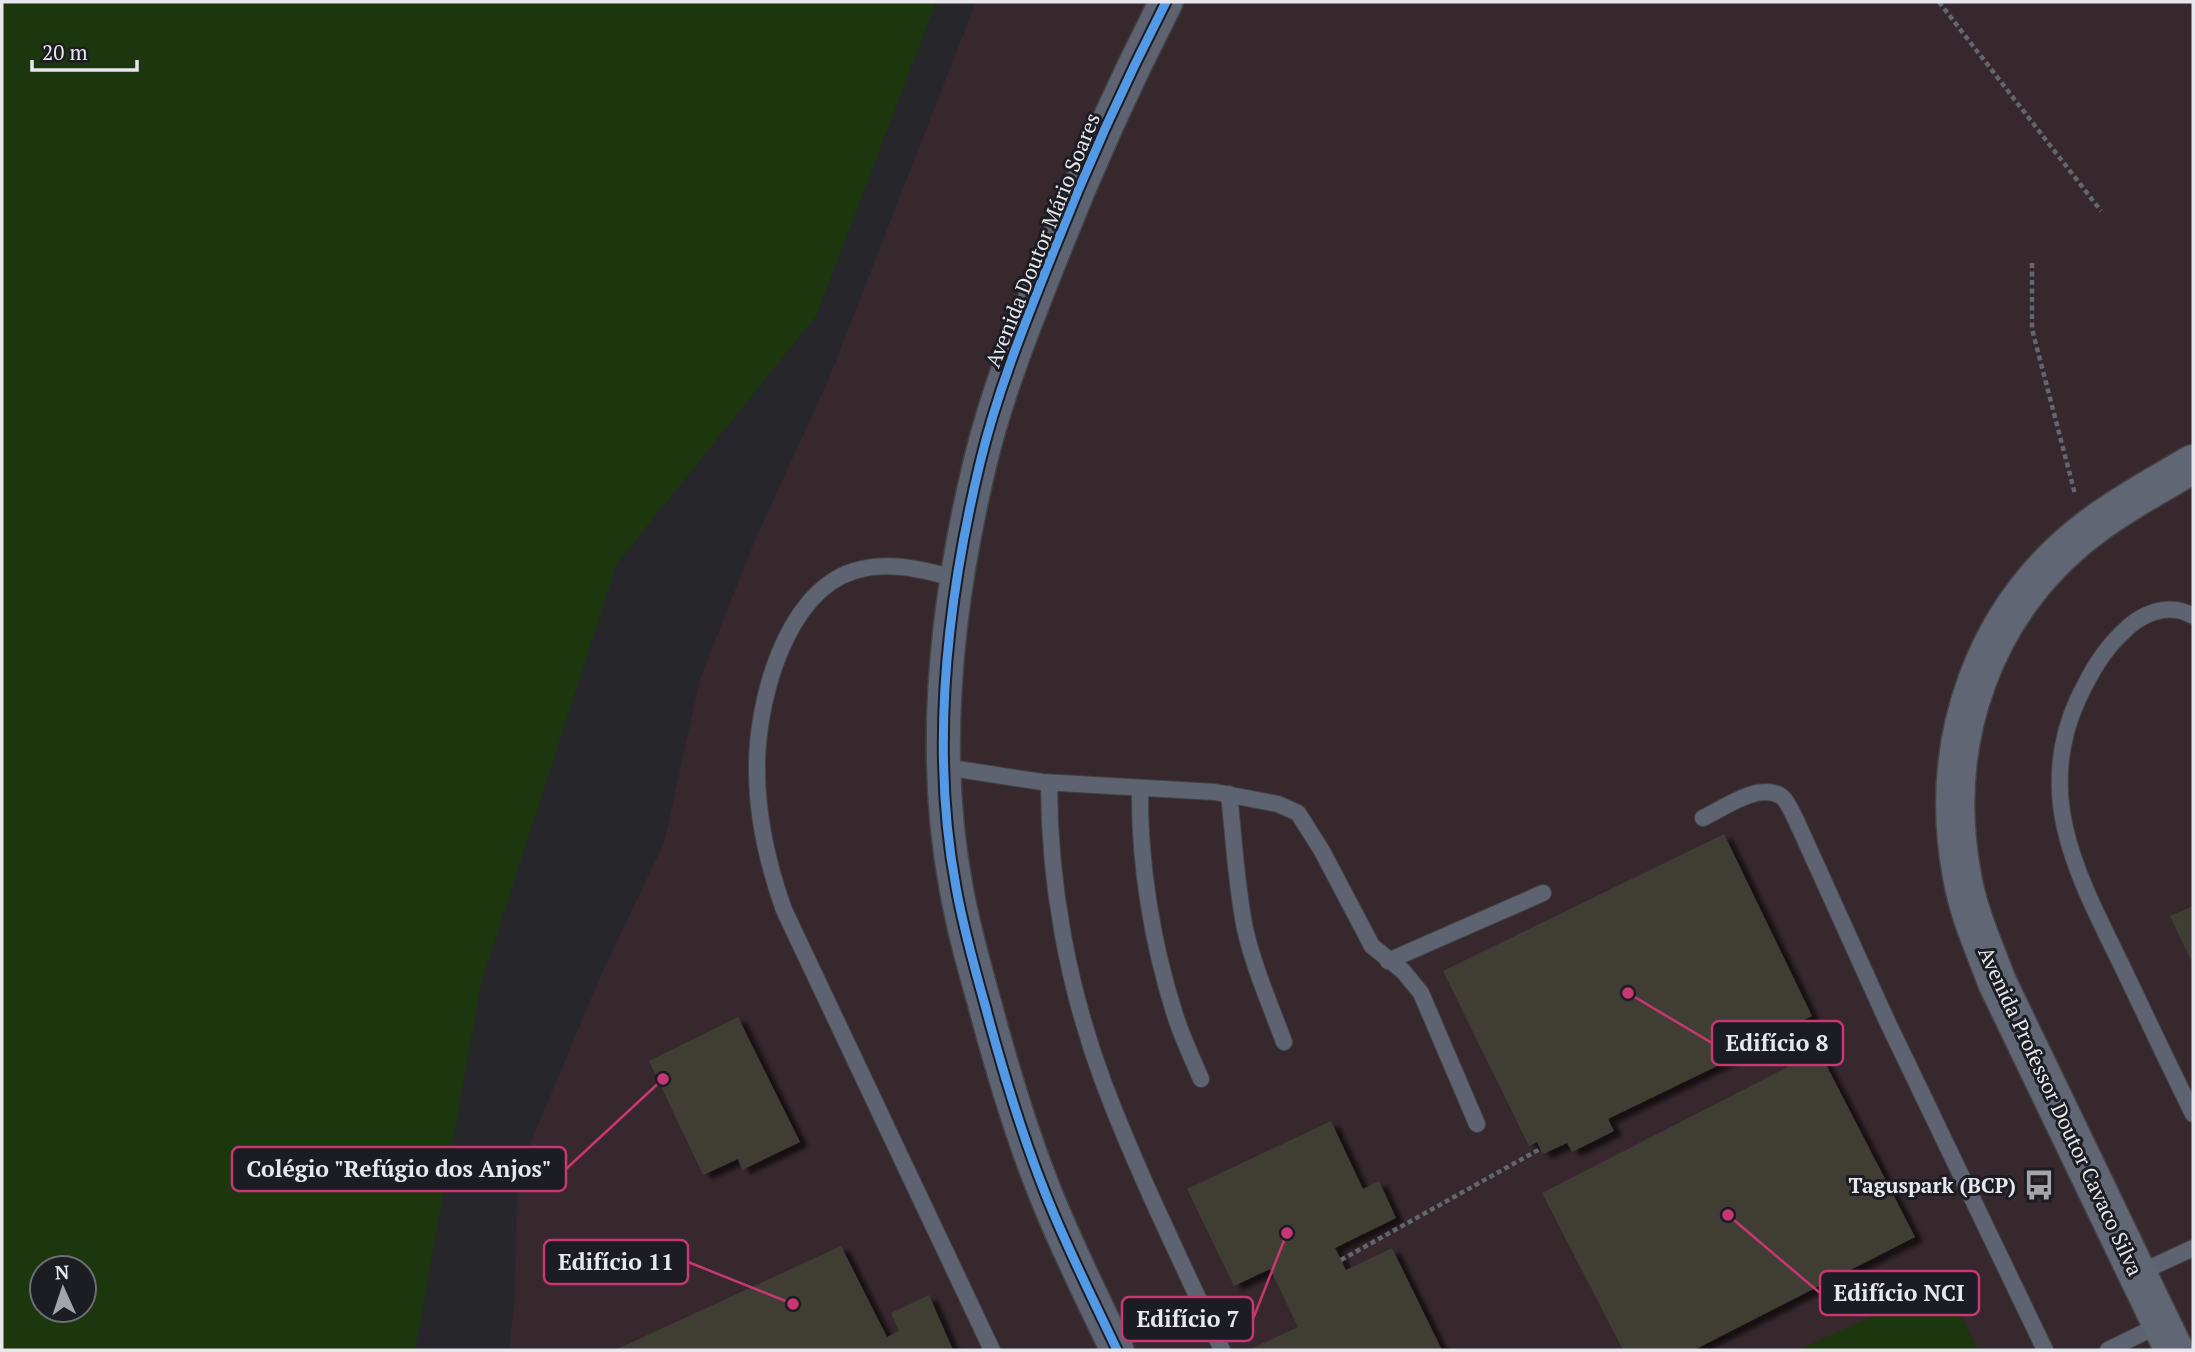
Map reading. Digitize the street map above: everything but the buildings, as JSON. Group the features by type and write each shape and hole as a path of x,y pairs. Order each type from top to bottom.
{"main road":[{"name":"Avenida Professor Doutor Cavaco Silva","path":"2167,1337 1997,982 1973,921 1956,840 1954,795 1959,745 1972,692 1992,643 2014,607 2042,572 2093,526 2134,498 2193,464"}],"street":[{"name":"Avenida Doutor Mário Soares","path":"1117,1350 1046,1195 996,1046 956,887 947,820 945,689 958,579 980,462 1019,338 1093,154 1118,97 1166,2"}],"lane":[{"path":"958,579 897,566 875,567 853,571 817,593 789,632 776,664 762,721 757,768 764,840 771,874 784,910 992,1350"},
{"path":"2193,616 2168,610 2151,611 2131,624 2109,645 2090,674 2074,707 2063,741 2059,773 2066,838 2083,886 2193,1114"},
{"path":"945,767 1049,783 1229,794 1278,804 1298,813 1322,851 1371,946 1403,971 1421,993 1477,1124"},
{"path":"1049,783 1049,826 1054,879 1062,934 1079,1005 1103,1082 1222,1350"},
{"path":"1140,788 1141,842 1152,922 1175,1015 1201,1079"},
{"path":"1703,818 1751,795 1769,791 1783,797 2045,1350"},
{"path":"1229,794 1239,893 1246,930 1258,975 1284,1041"},
{"path":"1388,961 1543,893"},
{"path":"2137,1275 2193,1248"},
{"path":"2108,1350 2167,1337"}],"path":[{"path":"1939,2 2101,211"},
{"path":"2032,263 2032,329 2078,504 2093,526"},
{"path":"1341,1260 1540,1149"}],"shaded area":[{"path":"976,2 2193,2 2193,1350 509,1350 514,1305 518,1173 600,977 664,843 700,679 755,540 828,381"}],"green space":[{"path":"2,2 936,2 816,316 617,563 481,983 415,1350 2,1350"},
{"path":"1945,1283 1978,1350 1798,1350"}],"cycle path":[{"path":"1117,1350 1046,1195 1020,1125 991,1029 956,887 948,835 943,728 951,621 959,568 968,515 995,410 1022,332 1078,190 1120,95 1166,2"}],"place":[{"name":"Edifício 8","path":"1628,993"},
{"name":"Colégio \"Refúgio dos Anjos\"","path":"663,1079"},
{"name":"Taguspark (BCP)","path":"2039,1185"},
{"name":"Edifício NCI","path":"1728,1215"},
{"name":"Edifício 7","path":"1287,1233"},
{"name":"Edifício 11","path":"793,1304"}]}
